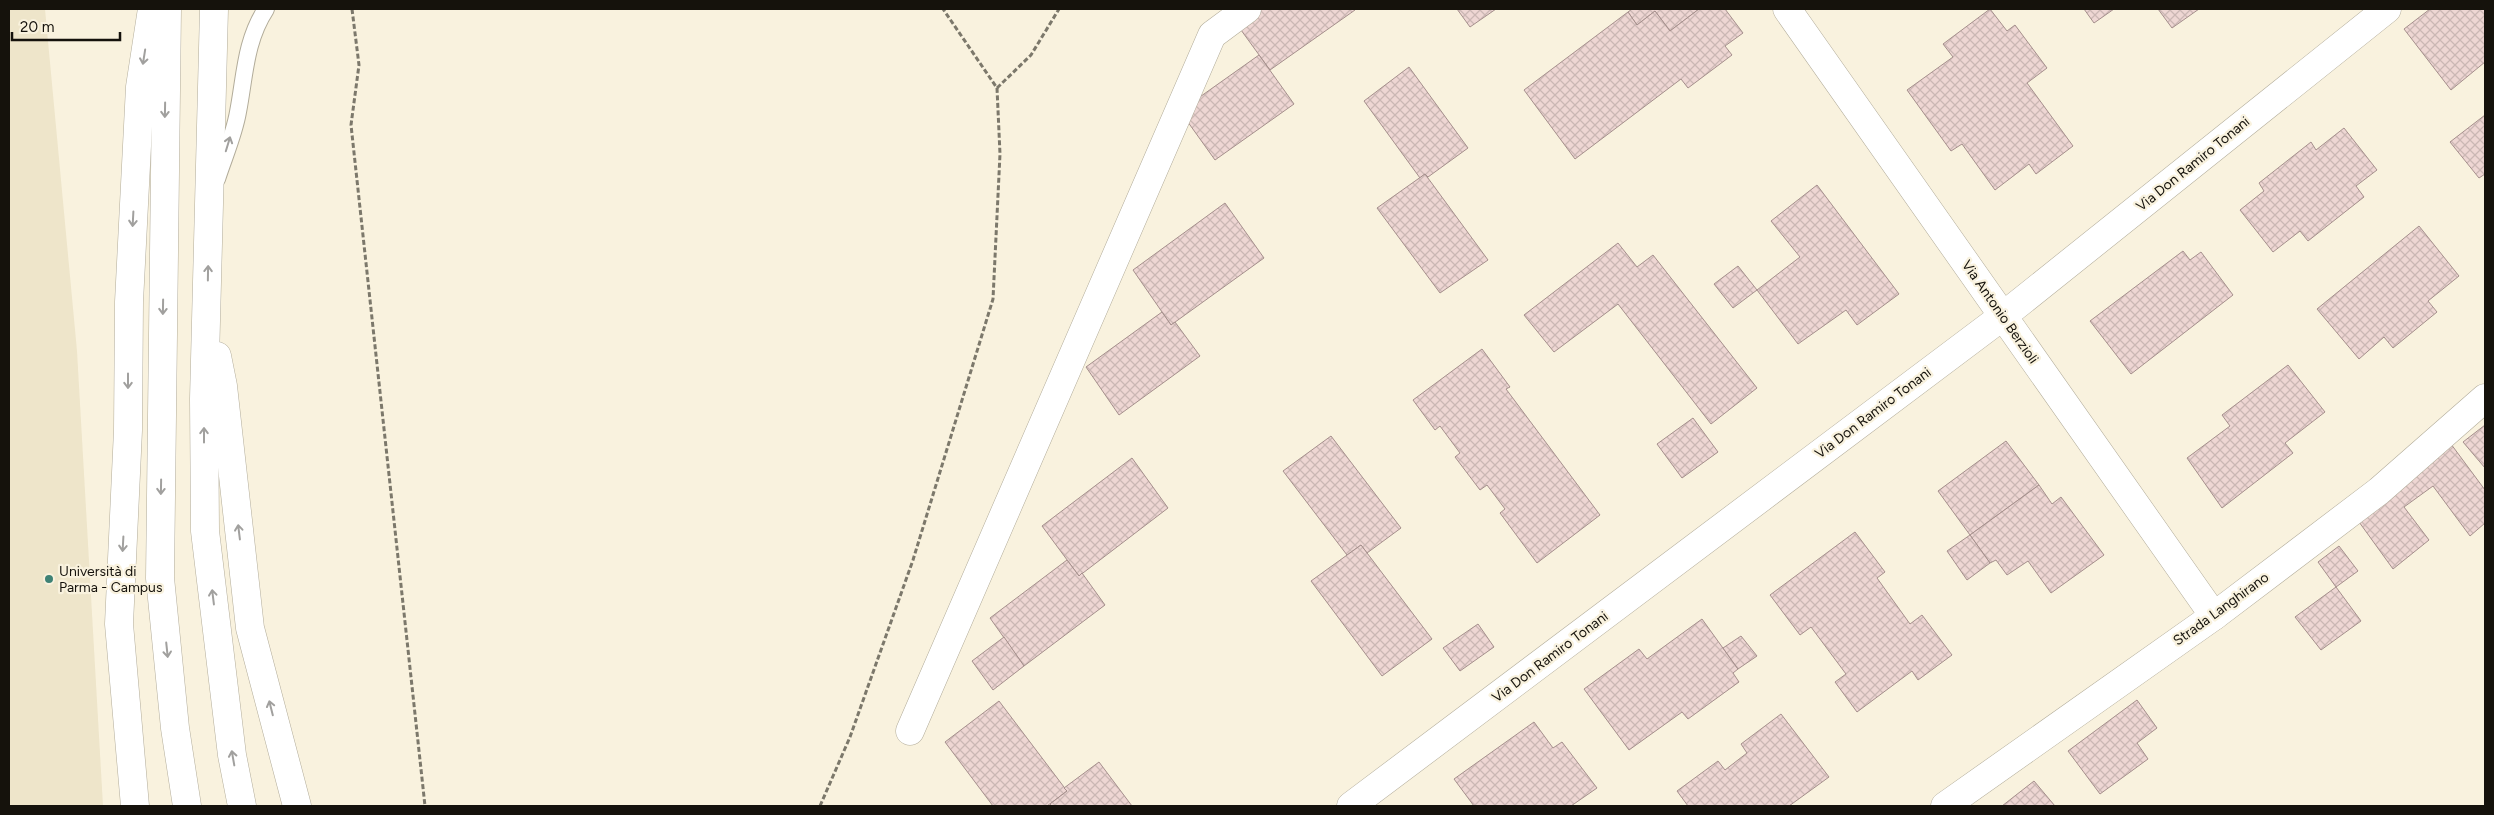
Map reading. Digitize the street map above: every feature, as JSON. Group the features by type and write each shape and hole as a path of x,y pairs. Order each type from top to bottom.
{"main road":[{"path":"135,806 119,624 128,430 129,302 140,87 152,9"},
{"path":"167,9 160,578 174,728 187,806"},
{"path":"214,9 204,399 205,530 232,755 242,806"},
{"path":"910,731 1212,35 1247,9"},
{"name":"Via Antonio Berzioli","path":"1786,9 2214,616"},
{"name":"Via Don Ramiro Tonani","path":"1351,806 2003,316 2387,9"},
{"path":"207,308 223,386 250,628 297,806"},
{"name":"Strada Langhirano","path":"1945,806 2214,616 2379,491 2485,398"}],"lane":[{"path":"208,208 238,114 244,64 254,32 266,9"}],"path":[{"path":"352,9 359,65 351,125 425,806"},
{"path":"820,806 850,736 913,560 993,299 1000,154 998,88 943,9"},
{"path":"998,88 1031,55 1059,9"}],"shaded area":[{"name":"Università di Parma - Campus","path":"9,9 45,9 77,351 103,806 9,806"}],"building":[{"path":"1248,9 1355,10 1270,70 1233,19"},
{"path":"1457,9 1496,9 1470,27"},
{"path":"1632,9 1699,9 1670,31 1655,11 1637,25 1628,12"},
{"path":"1699,9 1725,9 1743,33 1725,46 1732,55 1688,88 1681,79 1575,159 1524,90 1628,12 1637,25 1655,11 1670,31"},
{"path":"1990,9 2007,31 2015,25 2047,68 2027,83 2073,146 2036,174 2029,164 1995,190 1962,144 1951,151 1907,90 1953,57 1943,44"},
{"path":"2084,9 2114,9 2094,23"},
{"path":"2158,9 2199,9 2172,28"},
{"path":"2430,9 2485,9 2485,62 2451,90 2404,29"},
{"path":"1259,55 1294,104 1215,160 1180,111"},
{"path":"1409,67 1468,148 1428,177 1425,174 1420,178 1364,101"},
{"path":"2485,115 2485,174 2479,178 2450,142"},
{"path":"2344,128 2377,170 2356,186 2364,197 2308,241 2300,231 2273,252 2240,210 2264,191 2259,183 2311,142 2316,150"},
{"path":"1425,174 1488,260 1440,293 1377,208"},
{"path":"1817,185 1899,294 1857,325 1846,310 1798,344 1757,290 1800,257 1771,221"},
{"path":"1225,203 1264,258 1171,325 1133,270"},
{"path":"2419,226 2459,276 2428,301 2437,312 2393,348 2384,337 2359,359 2317,309"},
{"path":"1618,243 1637,267 1653,255 1757,388 1711,424 1618,304 1554,352 1524,315"},
{"path":"2183,251 2190,260 2201,252 2233,295 2131,374 2090,321"},
{"path":"1738,266 1757,290 1733,308 1714,284"},
{"path":"1162,312 1171,325 1175,322 1200,356 1119,415 1086,367"},
{"path":"1482,349 1510,387 1506,389 1600,515 1537,563 1500,513 1505,509 1487,485 1480,490 1455,457 1460,453 1440,426 1435,430 1413,400"},
{"path":"2288,365 2325,412 2285,443 2293,453 2222,508 2187,458 2230,426 2222,415"},
{"path":"1693,418 1718,452 1682,478 1657,444"},
{"path":"2485,425 2485,468 2463,442"},
{"path":"1331,436 1401,528 1367,553 1361,545 1347,555 1283,471"},
{"path":"2448,440 2485,490 2485,523 2470,536 2433,486 2404,507 2429,540 2393,569 2354,515"},
{"path":"2006,441 2039,485 1970,535 1938,491"},
{"path":"1132,458 1168,508 1079,576 1042,526"},
{"path":"2039,485 2052,504 2061,497 2104,555 2051,593 2028,561 2007,575 1996,560 1990,563 1970,535"},
{"path":"1855,532 1885,572 1877,578 1910,624 1922,615 1952,655 1918,680 1912,671 1857,712 1835,682 1846,674 1811,627 1800,635 1770,595"},
{"path":"1970,535 1990,563 1967,580 1947,551"},
{"path":"1361,545 1432,639 1382,676 1311,581"},
{"path":"2339,546 2358,571 2336,587 2318,562"},
{"path":"1067,560 1079,576 1082,573 1105,605 1024,666 990,618"},
{"path":"2336,587 2361,621 2321,650 2295,617"},
{"path":"1702,619 1738,669 1733,673 1739,682 1688,719 1682,712 1629,750 1584,689 1639,649 1647,659"},
{"path":"1478,624 1494,647 1460,671 1443,648"},
{"path":"1741,636 1757,656 1738,669 1723,648"},
{"path":"1004,637 1024,666 993,690 972,661"},
{"path":"2137,700 2157,728 2137,743 2148,759 2100,794 2068,751"},
{"path":"999,701 1067,791 1047,806 993,806 945,742"},
{"path":"1781,714 1829,777 1789,806 1688,806 1677,791 1718,761 1725,770 1747,753 1741,744"},
{"path":"1534,722 1553,748 1562,742 1597,788 1571,806 1474,806 1454,779"},
{"path":"1099,762 1132,806 1052,806 1050,804 1067,791 1064,788"},
{"path":"2034,781 2055,806 2002,806"}],"place":[{"name":"Università di Parma - Campus","path":"49,579"}]}
